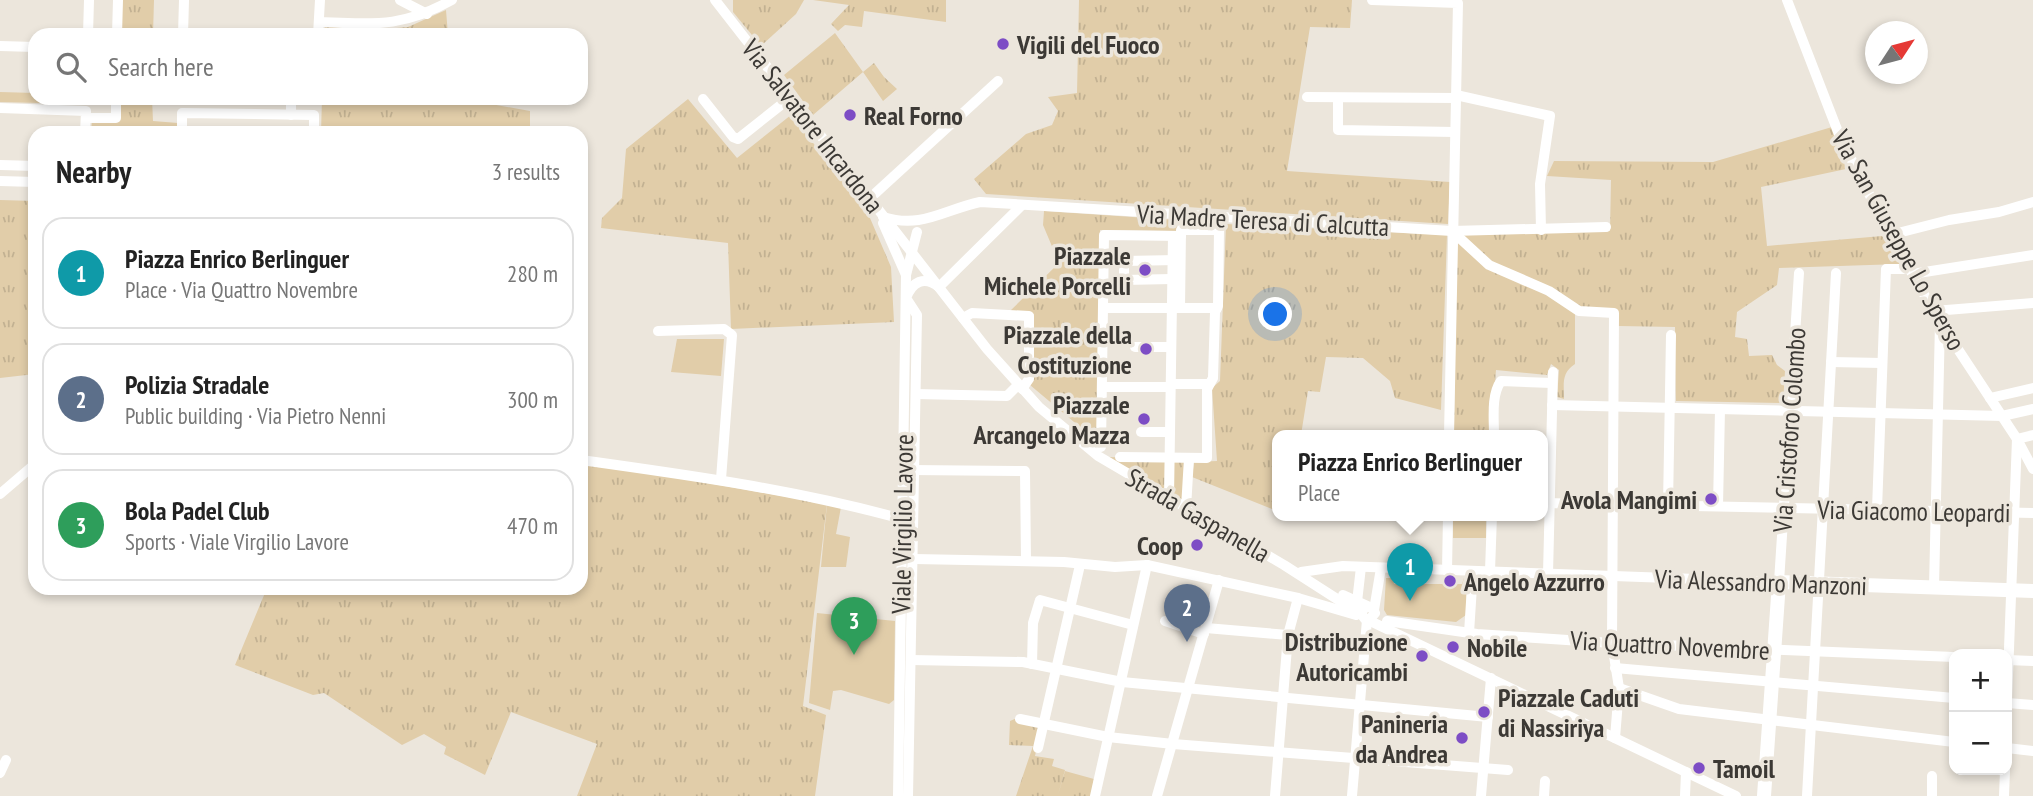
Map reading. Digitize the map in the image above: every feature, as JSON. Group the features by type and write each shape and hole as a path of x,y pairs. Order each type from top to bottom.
{"main road":[{"name":"Via Alessandro Manzoni","path":"1779,582 2033,591"},
{"name":"Via Cristoforo Colombo","path":"1763,796 1779,582"}],"street":[{"path":"88,28 89,0"},
{"path":"117,28 118,0"},
{"path":"183,28 184,0"},
{"path":"319,28 320,0"},
{"path":"400,0 427,14"},
{"path":"319,22 384,24 427,14 452,0"},
{"name":"Via Salvatore Incardona","path":"715,0 911,252"},
{"path":"724,13 727,0"},
{"path":"1372,0 1458,3 1449,430"},
{"name":"Via San Giuseppe Lo Sperso","path":"1787,0 1840,137 1890,235 1940,322 2017,439 2033,469"},
{"path":"0,46 28,47"},
{"path":"906,275 872,202 998,81"},
{"path":"1307,97 1456,96 1550,116 1539,184 1541,230"},
{"path":"703,99 733,137 738,139 791,97"},
{"path":"1338,97 1338,130 1455,132"},
{"path":"0,108 116,118 116,105"},
{"path":"291,105 291,114"},
{"path":"182,126 182,113 314,115 314,126"},
{"path":"85,126 86,114"},
{"path":"0,165 28,166"},
{"path":"0,181 28,182"},
{"name":"Via Madre Teresa di Calcutta","path":"883,217 907,222 924,221 980,202 1452,231 1606,227"},
{"path":"1890,235 2033,202"},
{"path":"908,796 905,673 911,660 914,559 909,470 916,394 917,315 906,298 911,286 916,282 928,281 939,287 1022,205"},
{"name":"Viale Virgilio Lavore","path":"898,796 905,673 902,519 909,470 906,275 916,234 924,221"},
{"path":"907,222 902,225 898,236 905,239 916,234 918,250 929,274"},
{"path":"1120,457 1169,457 1207,458 1207,389 1213,378 1219,230 1181,230 1177,236 1171,346 1169,457 1169,498"},
{"path":"1452,231 1489,265 1549,291 1579,311 1614,313 1611,577 1612,643 1619,688 1615,738"},
{"path":"1101,447 1104,235 1177,236"},
{"name":"Strada Gaspanella","path":"911,252 1020,387 1061,427 1098,456 1366,613"},
{"path":"1877,509 1886,269 1910,271 2033,255"},
{"path":"1172,279 1124,280 1124,261 1176,260"},
{"path":"1174,309 1172,279 1176,260"},
{"name":"Via Cristoforo Colombo","path":"1779,582 1799,272"},
{"path":"1807,796 1836,273"},
{"path":"1934,312 2033,303"},
{"path":"1103,310 1217,308"},
{"path":"916,394 1007,396 1029,379 1029,316 972,313 963,318"},
{"path":"1934,588 1940,322"},
{"path":"658,331 724,329 733,335 721,479"},
{"path":"1668,505 1671,335"},
{"path":"1135,347 1171,346"},
{"path":"1831,362 1882,363"},
{"path":"1494,430 1495,399 1501,381 1553,378 1548,470"},
{"path":"1102,383 1209,384"},
{"path":"1990,398 2033,388"},
{"path":"1552,405 2002,416 2033,409"},
{"path":"1718,506 1720,409"},
{"path":"1141,432 1170,432"},
{"path":"2007,649 2017,439 2033,435"},
{"path":"1186,508 1189,458"},
{"path":"588,461 721,479 856,506 902,519"},
{"path":"0,494 28,470"},
{"path":"909,470 1025,471 1026,561"},
{"name":"Via Giacomo Leopardi","path":"1548,503 2033,513"},
{"path":"1447,572 1448,521"},
{"path":"1490,571 1492,521"},
{"path":"1547,521 1548,574"},
{"path":"914,559 1065,562 1115,568 1147,565 1366,613 1387,621 1424,645"},
{"path":"1038,748 1080,565"},
{"path":"1095,796 1147,565"},
{"name":"Strada Gaspanella","path":"1284,565 1301,572 1366,613"},
{"name":"Via Alessandro Manzoni","path":"1301,572 1343,566 1447,572 1490,571 1779,582"},
{"path":"1352,796 1366,613 1361,567"},
{"path":"1366,613 1381,568"},
{"path":"1469,633 1474,571"},
{"path":"1157,796 1219,580"},
{"path":"1313,602 1321,588"},
{"path":"1275,796 1287,635 1298,598"},
{"path":"1032,664 1032,623 1040,600 1133,625"},
{"path":"1366,613 1424,645 1736,796"},
{"path":"1165,621 1205,631 1287,635"},
{"name":"Via Quattro Novembre","path":"1387,621 1469,633 1612,643 1949,657"},
{"path":"1424,645 1431,626"},
{"path":"911,660 1032,664 1122,682 1488,717"},
{"path":"2012,660 2033,661"},
{"path":"1615,668 1949,698"},
{"path":"1481,796 1491,678"},
{"path":"1619,688 1679,709 1949,741"},
{"path":"2012,703 2033,705"},
{"path":"1020,719 1108,737 1173,744 1508,770"},
{"path":"2012,749 2033,751"},
{"path":"0,773 6,760"},
{"path":"1685,796 1686,772"},
{"path":"2004,775 2004,796"},
{"path":"1932,776 1932,796"},
{"path":"1544,796 1545,781"}],"green space":[{"path":"120,0 154,0 153,28 120,28"},
{"path":"733,0 804,0 796,14 761,46 733,12"},
{"path":"813,0 946,0 946,22 864,11 862,27 845,25 838,31 831,24 849,5"},
{"path":"1079,0 1352,0 1350,28 1310,27 1287,171 1450,182 1448,224 986,194 974,179 1026,134 1052,125 1058,111 1048,97 1077,93"},
{"path":"446,10 447,28 396,28 408,27"},
{"path":"325,26 364,28 325,28"},
{"path":"835,33 863,72 813,115 784,75"},
{"path":"874,63 897,89 883,101 863,72"},
{"path":"0,92 28,93 28,103 0,102"},
{"path":"688,99 737,158 791,115 867,211 891,267 894,322 731,329 728,243 601,228 602,218 622,198 626,149"},
{"path":"117,105 152,105 153,121 178,123 178,126 92,126 92,121 114,120"},
{"path":"322,105 497,105 530,111 530,126 321,126"},
{"path":"1832,127 1846,169 1761,187 1767,246 1882,236 1900,264 1779,268 1777,285 1737,312 1735,337 1747,339 1749,356 1772,355 1777,365 1785,371 1783,403 1676,401 1675,327 1618,326 1619,315 1575,313 1575,364 1565,375 1564,399 1557,397 1559,370 1551,364 1547,375 1496,370 1491,430 1454,430 1456,241 1461,235 1610,231 1611,180 1547,176 1554,161 1713,162"},
{"path":"0,200 28,201 28,375 0,378"},
{"path":"1044,211 1177,220 1177,231 1100,230 1099,443 1030,385 1034,378 1034,314 1010,311 1059,263 1043,225"},
{"path":"1226,224 1447,235 1441,410 1395,398 1390,381 1363,358 1326,357 1320,392 1308,391 1302,430 1272,430 1272,509 1192,477 1194,462 1217,461 1212,388 1220,381"},
{"path":"677,339 724,339 721,376 671,372"},
{"path":"1105,457 1188,459 1185,505"},
{"path":"588,465 645,472 827,504 803,706 826,715 815,796 577,796 597,744 511,712 485,775 444,754 446,747 424,734 402,745 324,693 313,695 235,665 264,595 588,595"},
{"path":"827,504 841,507 836,534 850,537 846,567 821,567"},
{"path":"1453,521 1486,521 1486,538 1453,538"},
{"path":"1386,578 1393,578 1394,584 1462,584 1464,578 1467,579 1466,615 1456,622 1387,615 1384,610"},
{"path":"817,613 895,621 894,700 889,704 841,690 833,691 830,710 809,703"},
{"path":"1017,718 1042,725 1035,756 1054,759 1052,766 1065,770 1058,795 1065,771 1094,779 1091,796 1016,796 1033,746 1009,745 1010,721"}],"place":[{"name":"Vigili del Fuoco","path":"1003,44"},
{"name":"Real Forno","path":"850,115"},
{"name":"Piazzale Michele Porcelli","path":"1145,270"},
{"name":"Piazzale della Costituzione","path":"1146,349"},
{"name":"Piazzale Arcangelo Mazza","path":"1144,419"},
{"name":"Avola Mangimi","path":"1711,499"},
{"name":"Coop","path":"1197,545"},
{"name":"Angelo Azzurro","path":"1450,581"},
{"name":"Piazza Enrico Berlinguer","path":"1410,601"},
{"name":"Polizia Stradale","path":"1187,642"},
{"name":"Nobile","path":"1453,647"},
{"name":"Bola Padel Club","path":"854,655"},
{"name":"Distribuzione Autoricambi","path":"1422,656"},
{"name":"Piazzale Caduti di Nassiriya","path":"1484,712"},
{"name":"Panineria da Andrea","path":"1462,738"},
{"name":"Tamoil","path":"1699,768"}]}
